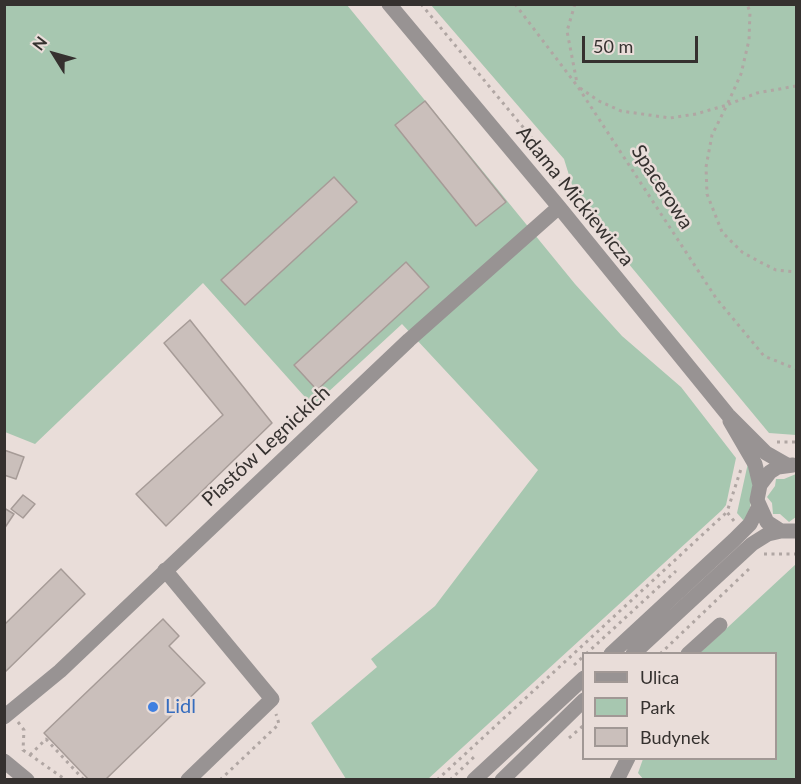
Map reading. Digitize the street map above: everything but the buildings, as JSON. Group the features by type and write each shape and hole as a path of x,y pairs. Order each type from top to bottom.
{"street":[{"name":"Adama Mickiewicza","path":"388,4 559,207 728,415 766,453 792,465"},
{"name":"Piastów Legnickich","path":"4,717 60,671 409,340 559,207"},
{"name":"Adama Mickiewicza","path":"728,415 755,464 760,485"},
{"path":"613,652 750,524 758,508 760,485 770,472 792,465"},
{"path":"758,508 767,522 792,531"},
{"path":"635,652 752,543 768,534 792,531"},
{"path":"165,570 272,699 188,780"},
{"path":"690,652 720,625"},
{"path":"474,780 582,680"},
{"path":"502,780 582,702"},
{"path":"617,780 627,760"},
{"path":"4,761 27,780"}],"path":[{"name":"Spacerowa","path":"515,4 578,87 716,298 764,356 796,369"},
{"path":"575,4 567,31 578,87 599,101 621,111 670,118 696,114 757,93 796,86"},
{"path":"747,4 750,12 749,40 741,74 712,135 706,167 707,194 722,232 742,252 776,270 796,272"},
{"path":"769,442 796,442"},
{"path":"437,780 727,513"},
{"path":"725,526 733,519"},
{"path":"662,652 765,554"},
{"path":"588,652 682,566"},
{"path":"220,780 279,724 272,699"},
{"path":"24,730 23,750 66,780"},
{"path":"30,755 46,740 84,780"}],"green space":[{"path":"4,5 347,5 575,284 622,336 681,387 736,458 726,505 722,510 428,779 346,779 311,723 377,667 371,659 435,606 538,470 402,324 313,406 203,283 35,444 5,432"},
{"path":"431,5 796,5 796,435 769,433 628,263 573,188 564,159"},
{"path":"748,463 753,484 750,508 744,521 737,513"},
{"path":"796,474 796,517 789,522 780,514 773,514 772,503 767,497 775,486 776,479 784,479"},
{"path":"796,564 796,779 644,780 638,773 643,760 777,760 777,652 701,652"}],"place":[{"name":"Lidl","path":"153,707"}]}
